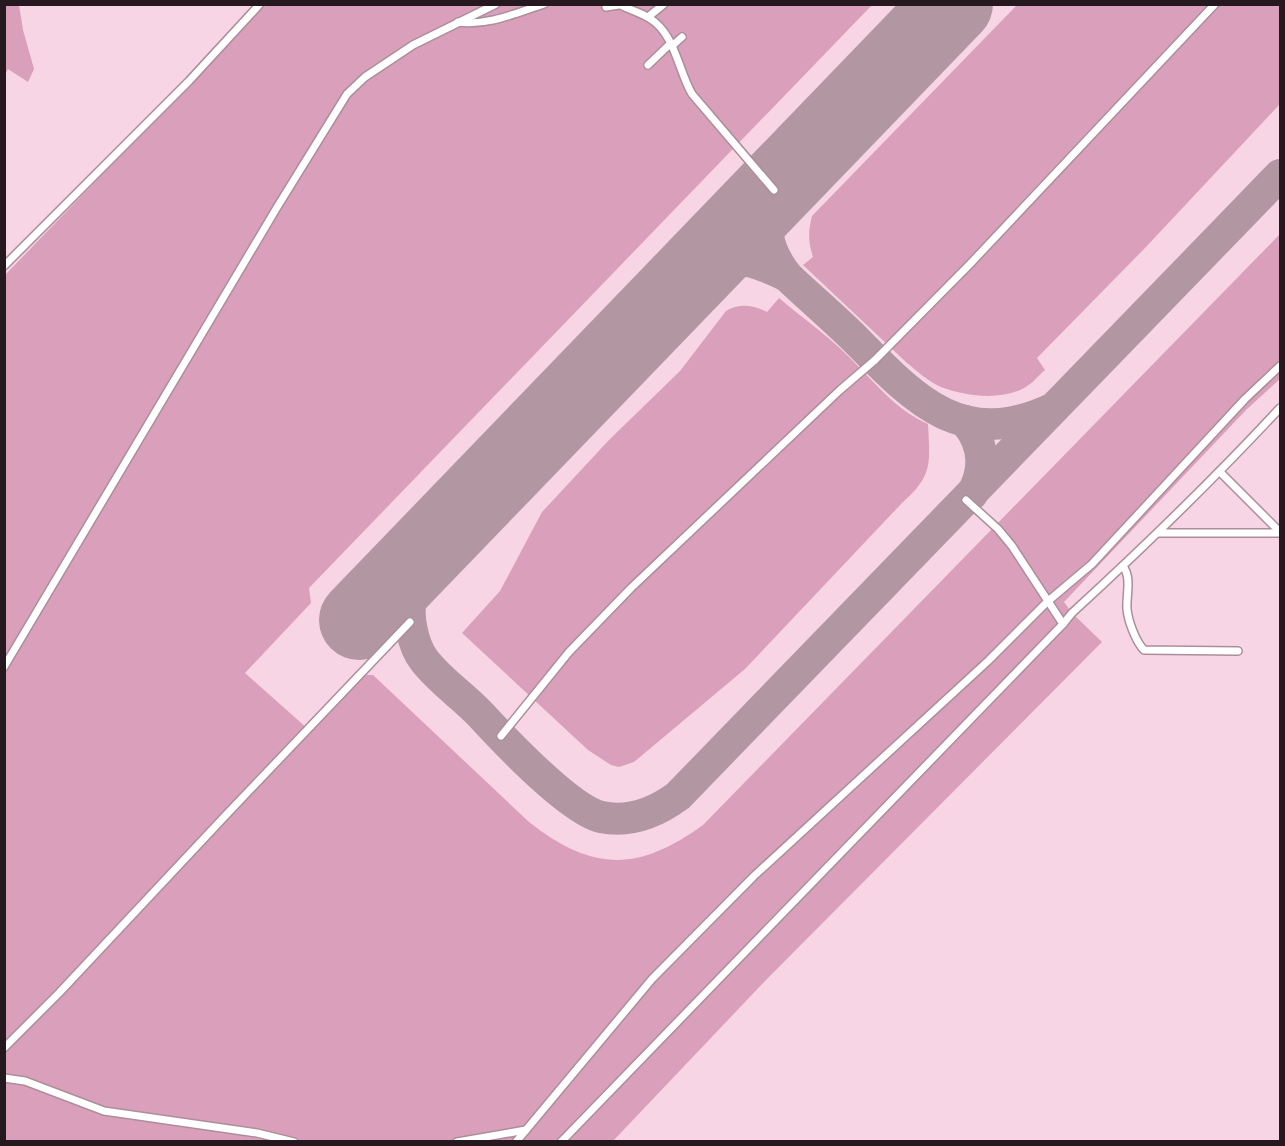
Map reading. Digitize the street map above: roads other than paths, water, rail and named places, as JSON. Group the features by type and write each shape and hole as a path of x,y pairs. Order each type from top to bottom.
{"lane":[{"path":"4,266 189,81 260,4"},
{"path":"4,667 276,209 347,94 365,77 413,45 495,4"},
{"path":"458,22 471,24 489,22 543,4"},
{"path":"648,17 664,4"},
{"path":"501,736 569,652 623,596 761,464 875,360 970,264 1215,4"},
{"path":"606,7 619,5 648,17 656,23 671,45 684,81 692,94 774,190"},
{"path":"648,65 682,37"},
{"path":"516,1142 652,979 754,876 988,661 1047,602 1092,564 1245,399 1281,366"},
{"path":"561,1142 1072,613 1159,533 1281,408"},
{"path":"1220,472 1281,532"},
{"path":"966,500 998,529 1012,546 1063,624"},
{"path":"1159,533 1281,532"},
{"path":"1123,566 1128,579 1129,616 1144,650 1238,651"},
{"path":"4,1048 39,1014 410,622"},
{"path":"4,1078 25,1081 104,1111 247,1132 294,1142"},
{"path":"457,1142 527,1130"}]}
